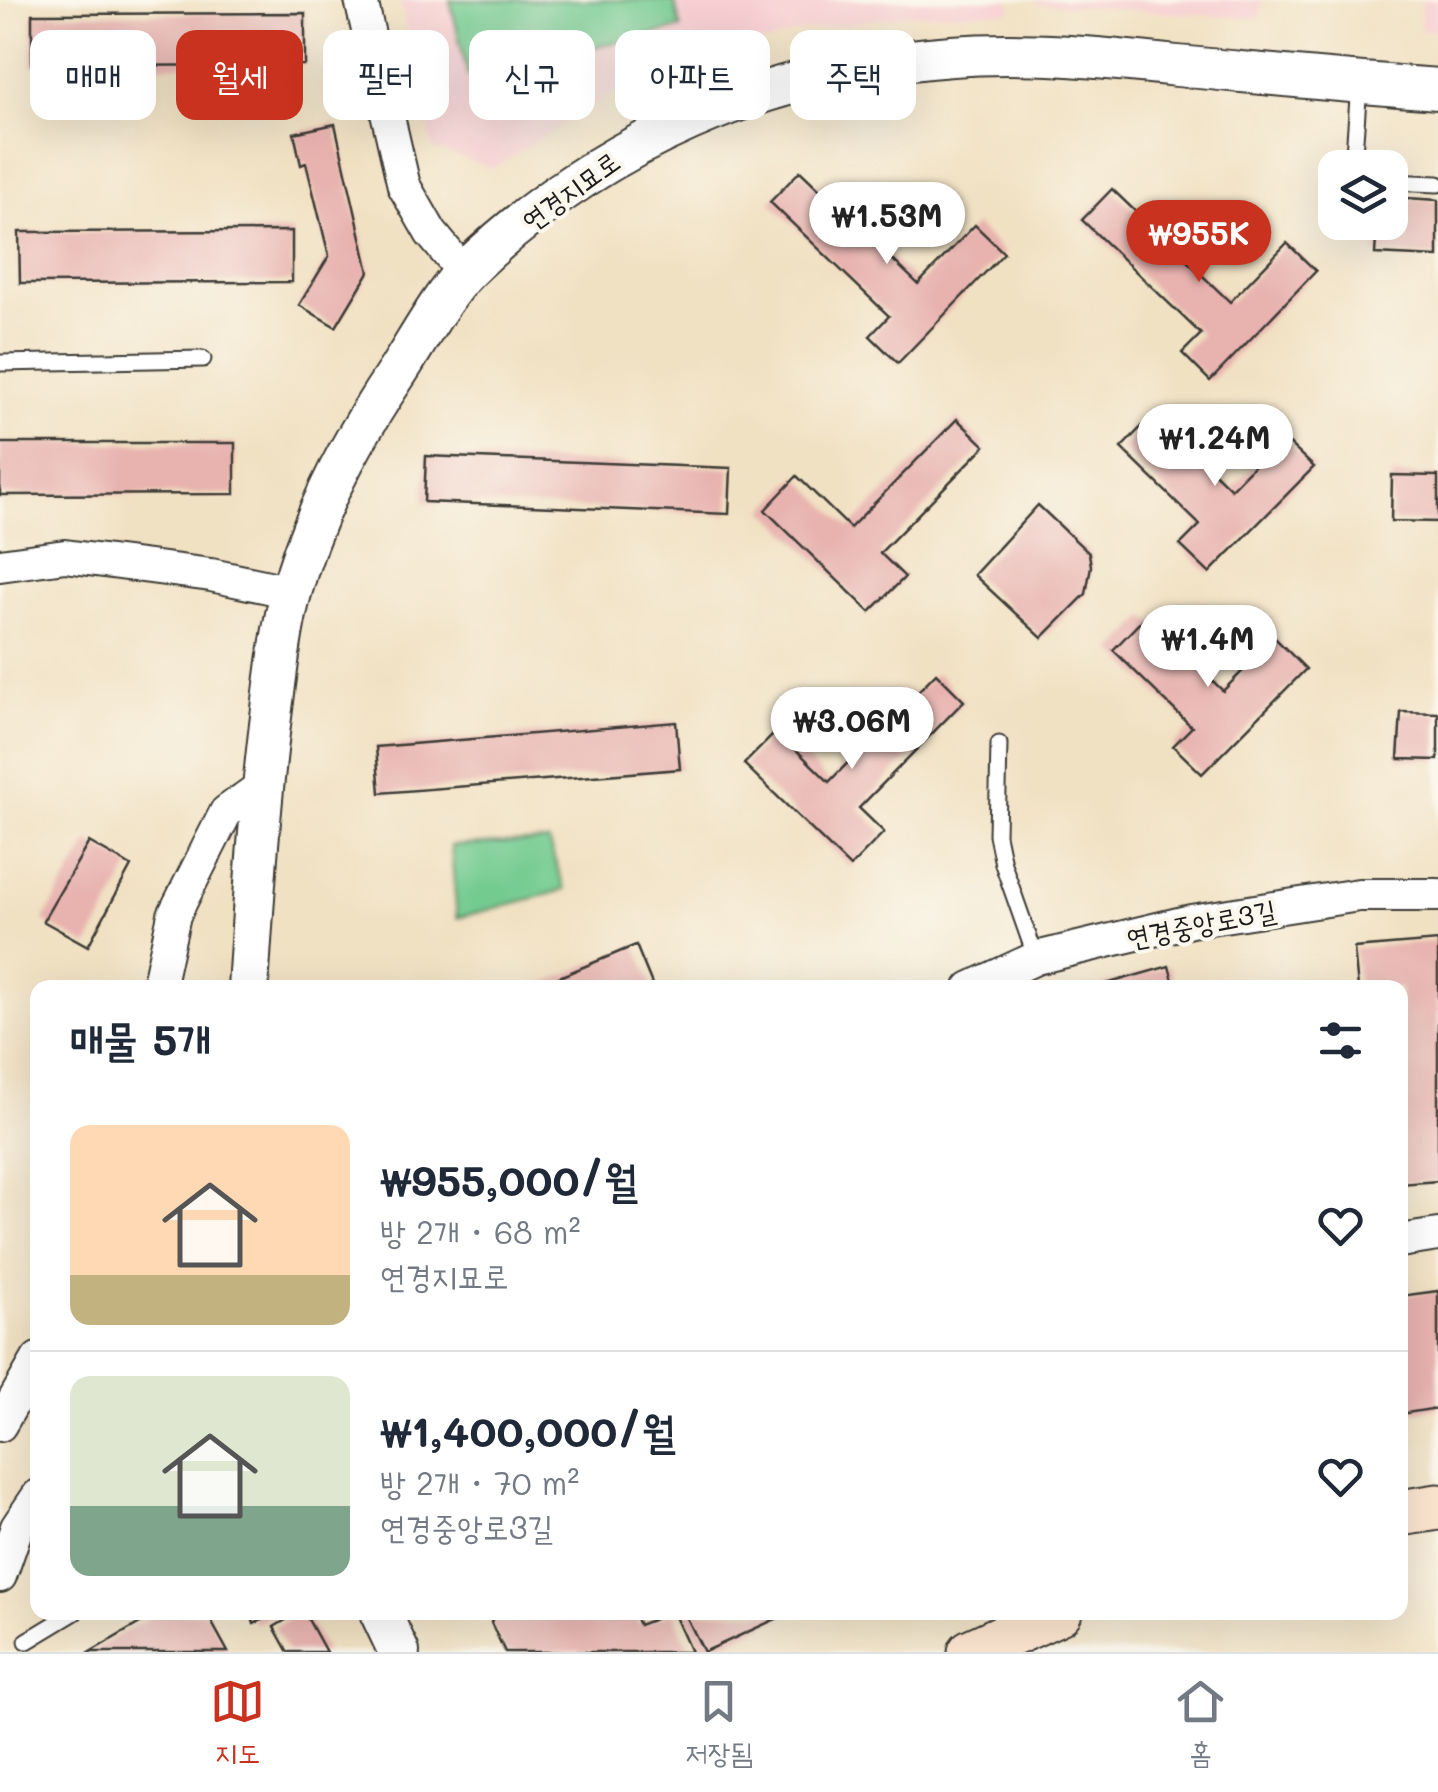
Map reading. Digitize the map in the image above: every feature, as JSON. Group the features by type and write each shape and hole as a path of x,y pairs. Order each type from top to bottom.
{"main road":[{"path":"1408,1513 1438,1508"},
{"path":"970,1652 1041,1620"}],"street":[{"path":"362,0 404,186 431,233 464,273"},
{"name":"연경지묘로","path":"249,980 262,786 280,650 292,592 311,534 360,427 464,273 555,195 624,150 718,106 817,76 892,61 958,55 1118,60 1438,89"},
{"path":"0,565 65,556 212,575 292,592"},
{"path":"160,980 174,916 226,812 262,786"},
{"name":"연경중앙로3길","path":"988,980 1036,958 1210,918 1359,895 1438,895"},
{"path":"1408,1240 1438,1235"},
{"path":"0,1425 30,1374"},
{"path":"0,1576 15,1527 30,1507"},
{"path":"384,1620 400,1652"}],"lane":[{"path":"1355,150 1359,84"},
{"path":"1408,183 1438,184"},
{"path":"0,363 203,359"},
{"path":"999,744 997,835 1002,864 1036,958"},
{"path":"28,1642 62,1620"}],"shaded area":[{"path":"400,0 1009,0 1011,12 909,14 790,30 790,35 770,41 770,30 615,30 615,92 595,104 595,30 469,30 469,120 570,120 494,168 433,149 427,120 449,120 449,30 407,30"},
{"path":"1035,0 1261,0 1260,19 1036,4"},
{"path":"1422,0 1438,0 1438,31 1420,30"}],"green space":[{"path":"450,0 674,0 681,28 615,30 615,43 595,47 595,30 469,30 468,76"},
{"path":"548,841 565,890 457,918 451,846"}],"building":[{"path":"305,13 305,65 303,30 176,30 176,65 156,66 156,30 32,30 32,14"},
{"path":"335,124 369,272 336,327 299,305 329,256 306,163 301,165 294,133"},
{"path":"800,171 918,284 975,225 1004,253 898,363 870,336 889,316 770,202"},
{"path":"1112,189 1230,302 1287,243 1316,271 1210,381 1182,353 1201,334 1082,220"},
{"path":"1408,198 1438,200 1438,257 1375,254 1376,240 1408,240"},
{"path":"292,231 292,282 20,283 19,232"},
{"path":"1154,414 1231,489 1282,437 1314,467 1209,573 1180,545 1200,525 1121,448"},
{"path":"957,419 985,446 880,553 905,577 870,612 765,510 797,476 850,528"},
{"path":"0,443 235,443 235,494 0,495"},
{"path":"426,456 731,468 729,514 424,502"},
{"path":"1392,475 1438,476 1438,522 1391,521"},
{"path":"1038,505 1089,553 1091,566 1086,594 1042,638 974,575"},
{"path":"1146,616 1223,691 1275,638 1306,669 1202,774 1173,746 1192,727 1113,650"},
{"path":"936,673 964,701 859,808 884,832 850,867 744,764 777,731 829,782"},
{"path":"1401,712 1438,713 1438,760 1398,759"},
{"path":"676,722 680,769 380,793 376,747"},
{"path":"89,842 131,866 88,946 43,921"},
{"path":"1438,941 1438,1181 1408,1183 1408,980 1357,980 1354,948"},
{"path":"636,945 650,980 552,980"},
{"path":"1169,966 1173,980 1120,980"},
{"path":"1438,1291 1438,1408 1408,1413 1408,1295"},
{"path":"145,1620 210,1620 228,1652 90,1652"},
{"path":"286,1620 308,1620 326,1652 288,1652 274,1627"},
{"path":"637,1620 639,1625 652,1620 677,1620 691,1652 505,1652 491,1623"},
{"path":"688,1620 774,1620 704,1652"}]}
